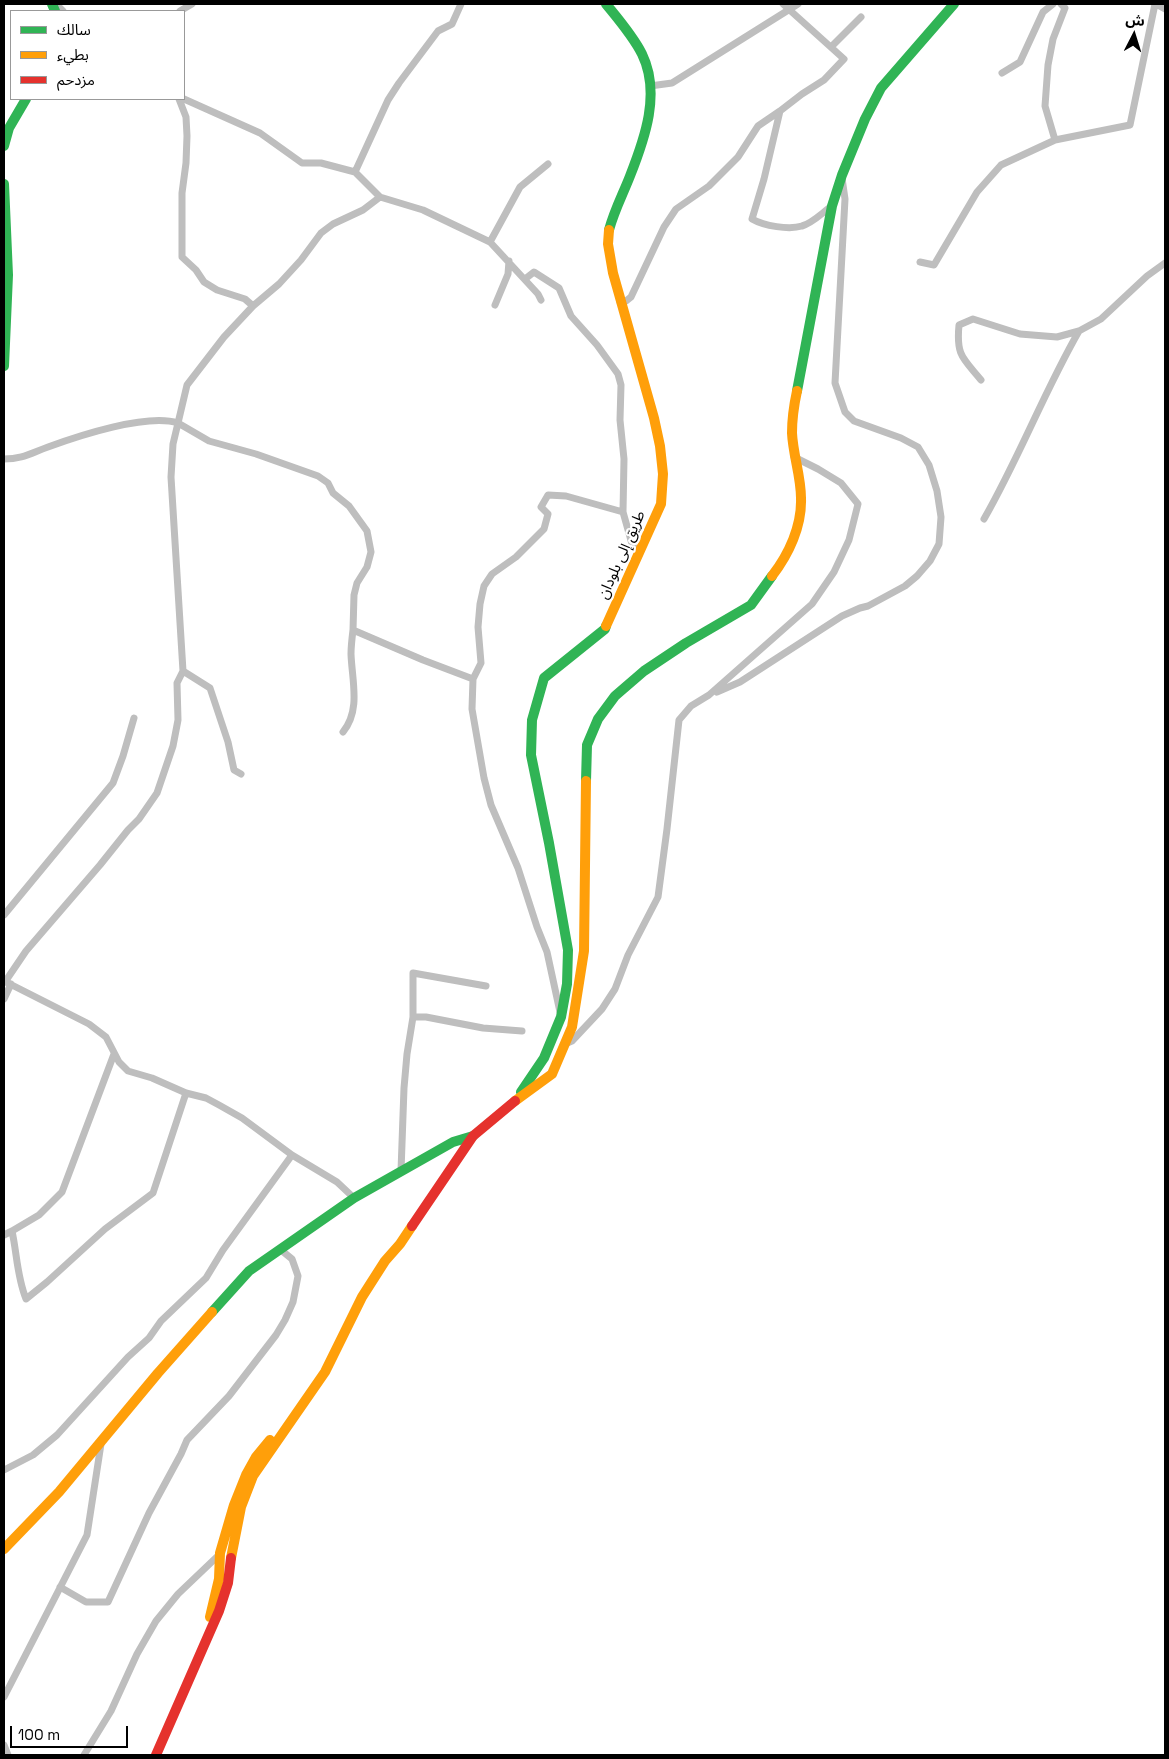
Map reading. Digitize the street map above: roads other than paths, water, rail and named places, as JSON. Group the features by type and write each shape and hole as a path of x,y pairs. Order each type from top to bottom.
{"main road":[{"name":"طريق إلى بلودان","path":"517,1098 544,1058 561,1017 567,984 568,950 531,755 532,720 544,678 605,628 661,504 664,484 663,457 659,434 620,302 610,261 608,241 610,225 650,118 650,76 643,55 606,4"},
{"path":"156,1755 219,1611 228,1583 232,1550 241,1506 253,1476 325,1372 362,1297 385,1261 400,1244 473,1136 517,1098 552,1074 572,1027 584,951 587,745 598,719 615,696 644,671 751,605 776,571 795,536 801,498 794,457 793,412 832,206 842,175 865,119 881,88 954,4"},
{"path":"4,146 9,128 25,100"},
{"path":"4,184 9,271 4,366"},
{"path":"4,1549 59,1492 101,1444 158,1373 249,1271 354,1198 453,1142 473,1136"},
{"path":"200,1656 219,1579 220,1553 234,1505 246,1475 256,1457 301,1406"}],"street":[{"path":"355,172 388,100 438,31 452,24 461,4"},
{"path":"620,302 631,298 664,226 676,209 709,186 738,158 758,126 824,80 844,59 784,4"},
{"path":"650,86 672,83 798,4"},
{"path":"1002,73 1020,62 1043,12 1053,4"},
{"path":"1055,140 1045,106 1048,65 1053,39 1065,8 1061,4"},
{"path":"920,262 934,265 977,192 1001,165 1055,140 1130,125 1156,4 1165,9"},
{"path":"831,47 861,16"},
{"path":"185,99 260,133 302,163 321,163 355,172 380,197 423,210 490,242 525,279 541,300"},
{"path":"179,100 186,117 187,136 182,194 182,257 196,270 204,282 217,290 245,299 253,306"},
{"path":"780,111 764,179 752,219 759,223 778,227 802,226 832,206"},
{"path":"490,242 520,187 548,164"},
{"path":"565,1044 572,1042 602,1009 615,989 628,955 658,897 679,720 691,706 740,682 842,616 868,606 905,586 930,561 939,544 941,517 937,491 929,465 918,446 902,438 854,421 845,412 835,383 845,199 842,175"},
{"path":"4,998 7,982 26,951 139,819 156,792 173,746 178,720 177,684 183,671 171,477 173,444 187,384 224,337 301,260 321,233 333,224 363,210 380,197"},
{"path":"495,305 508,274 508,261"},
{"path":"981,380 960,355 959,325 973,320 1020,334 1057,337 1079,330 1101,319 1147,276 1165,263"},
{"path":"525,279 534,272 559,288 571,316 597,345 618,374 624,460 623,512 632,544 639,554"},
{"path":"984,519 1005,484 1046,394 1079,330"},
{"path":"4,459 18,459 96,431 168,420 178,423 209,440 318,476 328,483 333,493 349,506 367,531 371,552 367,567 357,583 354,595 351,654 355,705 349,724 342,732"},
{"path":"709,696 812,604 834,572 849,540 858,504 841,483 794,457"},
{"path":"561,1017 547,952 518,868 491,805 484,778 472,709 474,679 481,662 478,627 480,604 484,586 492,574 516,557 544,529 548,514 541,507 548,495 566,496 623,512"},
{"path":"353,630 423,660 474,679"},
{"path":"183,671 210,688 228,742 234,770 242,774"},
{"path":"4,915 113,784 134,718"},
{"path":"401,1171 404,1088 413,1017 413,973 486,986"},
{"path":"7,982 89,1024 106,1037 114,1054 128,1071 152,1078 186,1093 206,1098 219,1105 242,1118 292,1155 337,1182 354,1198"},
{"path":"413,1017 426,1017 476,1027 522,1031"},
{"path":"4,1235 39,1215 62,1192 114,1054"},
{"path":"12,1231 18,1257 20,1284 26,1299 105,1229 152,1193 186,1093"},
{"path":"4,1470 33,1456 57,1434 128,1357 149,1338 162,1321 206,1278 223,1250 292,1155"},
{"path":"60,1587 86,1602 108,1602 149,1513 187,1440 229,1396 276,1336 285,1320 293,1302 298,1276 292,1260 281,1250"},
{"path":"4,1697 87,1535 101,1444"},
{"path":"84,1755 111,1711 137,1654 156,1621 178,1594 220,1553 232,1550"},
{"path":"208,1566 230,1567"},
{"path":"4,1745 8,1755"}]}
